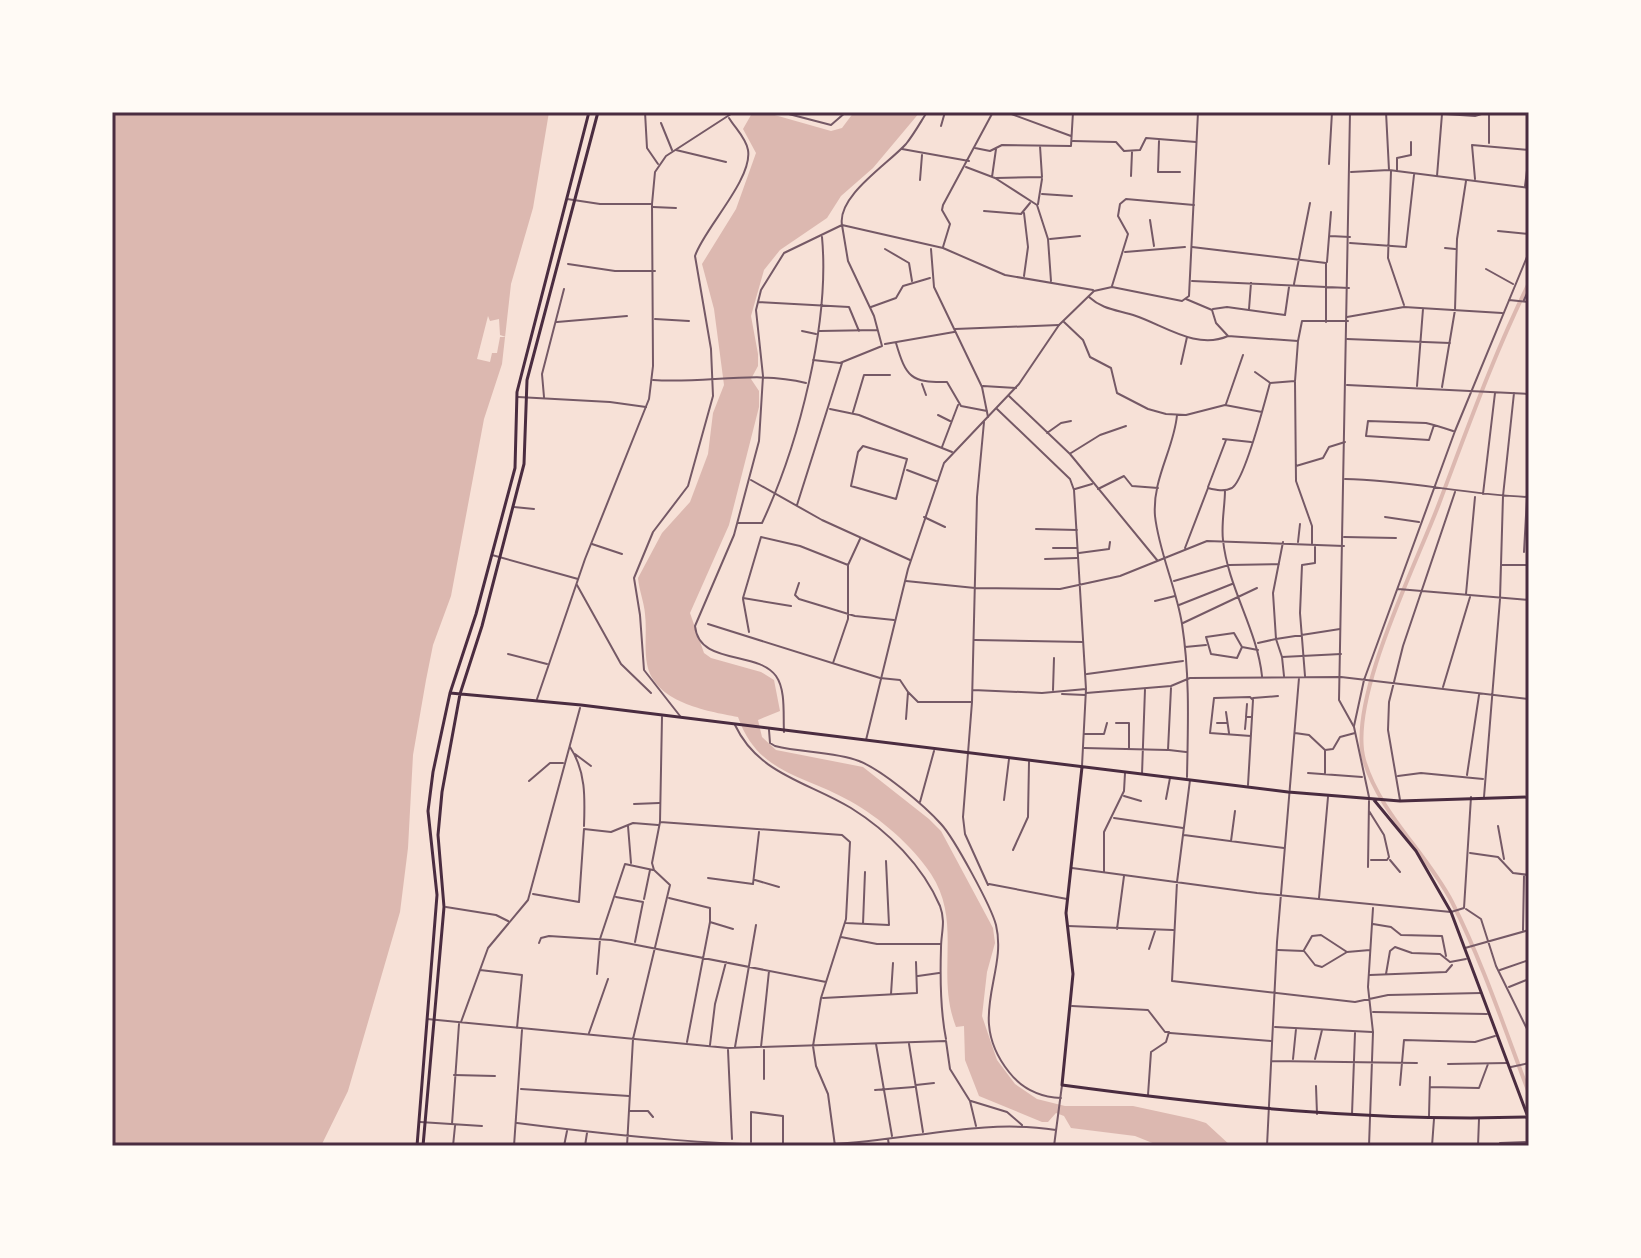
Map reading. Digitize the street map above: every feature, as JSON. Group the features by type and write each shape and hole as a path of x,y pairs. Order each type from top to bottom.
{"main road":[{"path":"417,1146 437,895 428,811 450,693 476,614 516,462 517,397 589,112"},
{"path":"423,1146 445,895 439,814 460,694 482,626 524,464 525,397 598,112"},
{"path":"543,287 552,289"},
{"path":"516,462 524,464"},
{"path":"450,693 581,705 1288,792 1400,801 1529,797"},
{"path":"1082,767 1067,899 1066,926 1073,968 1062,1085 1317,1114 1529,1117 1454,911 1416,851 1375,800"},
{"path":"437,895 445,895"},
{"path":"419,1100 426,1100"}],"street":[{"path":"645,112 647,148 658,164"},
{"path":"537,701 547,664 591,543 646,407 651,379 655,271 652,206 658,164 674,150 734,112"},
{"path":"781,112 831,125 846,112"},
{"path":"883,345 870,307 848,261 842,215 852,195 901,148 927,112"},
{"path":"941,126 945,112"},
{"path":"943,248 950,224 942,210 943,205 993,112"},
{"path":"1006,112 1073,139 1116,142 1124,151 1140,150 1146,138 1197,142"},
{"path":"974,147 990,151 997,148 1071,146 1073,112"},
{"path":"1186,299 1192,281 1198,112"},
{"path":"1329,164 1332,112"},
{"path":"1350,112 1341,707 1354,727 1362,777 1375,800 1369,811 1367,841 1371,860 1368,867"},
{"path":"1386,112 1390,170 1387,247 1404,307"},
{"path":"1415,112 1475,116 1488,112 1489,145"},
{"path":"1437,177 1442,114"},
{"path":"681,718 644,670 634,578 653,532 688,486 716,382 695,256 725,209 748,158 746,145 728,117"},
{"path":"661,123 674,150"},
{"path":"1159,140 1158,172 1180,172"},
{"path":"1397,171 1397,158 1411,155 1411,142"},
{"path":"1475,182 1472,145 1529,150"},
{"path":"1040,146 1042,194 1037,205 1048,239 1051,282"},
{"path":"901,148 969,161"},
{"path":"994,178 997,148"},
{"path":"674,150 726,162"},
{"path":"1131,176 1132,150"},
{"path":"920,180 922,154"},
{"path":"1351,172 1390,170 1527,187 1529,155"},
{"path":"966,167 994,178 1037,205"},
{"path":"1350,243 1406,247 1415,174"},
{"path":"994,178 1042,177"},
{"path":"1442,387 1455,310 1456,249 1466,181"},
{"path":"1042,194 1072,196"},
{"path":"567,199 676,208"},
{"path":"1112,287 1128,230 1118,213 1120,204 1126,199 1194,205"},
{"path":"1024,278 1028,247 1024,213 1031,202"},
{"path":"784,732 783,700 776,676 763,667 707,647 695,631 696,621 738,523 759,441 763,376 757,302 779,259 792,247 842,225 931,248 943,248 986,269 1024,278 1094,291 1112,287 1186,299 1212,310 1227,307 1286,314 1310,203"},
{"path":"984,211 1024,213"},
{"path":"1326,322 1326,263 1331,212"},
{"path":"1150,220 1154,248"},
{"path":"1498,231 1529,234"},
{"path":"738,523 759,525 785,472 818,332 818,307 824,275 821,236"},
{"path":"1048,239 1080,236"},
{"path":"1329,236 1350,237"},
{"path":"1124,252 1185,247"},
{"path":"1192,247 1326,263"},
{"path":"931,248 932,278 982,387 988,417"},
{"path":"1445,248 1456,249"},
{"path":"885,249 909,263 912,283"},
{"path":"1354,727 1366,680 1421,523 1455,431 1529,252"},
{"path":"568,264 615,271 655,271"},
{"path":"1486,269 1515,285"},
{"path":"870,307 896,298 900,288 932,278"},
{"path":"1192,281 1349,288"},
{"path":"1249,310 1252,282"},
{"path":"544,397 542,374 564,289"},
{"path":"1522,302 1529,289"},
{"path":"866,742 905,581 936,481 953,453 1016,388 1059,325 1094,291"},
{"path":"1088,296 1106,308 1187,336 1214,340 1228,336 1298,341"},
{"path":"1510,300 1529,302"},
{"path":"757,302 795,301 818,307 849,307 859,331"},
{"path":"1305,677 1302,565 1315,563 1312,526 1297,490 1295,381 1302,321 1348,319 1404,307 1503,313"},
{"path":"1417,386 1423,308"},
{"path":"1212,310 1216,323 1228,336"},
{"path":"556,322 627,316"},
{"path":"653,319 689,321"},
{"path":"1063,321 1083,340 1090,357 1111,368 1117,393 1148,409 1177,415 1226,405 1262,412"},
{"path":"813,360 842,362 883,345 954,331 1059,325"},
{"path":"802,331 879,330"},
{"path":"1181,364 1187,336"},
{"path":"1347,339 1450,343"},
{"path":"896,343 907,372 922,383 926,395"},
{"path":"1226,405 1243,355"},
{"path":"797,506 842,362"},
{"path":"1255,372 1270,383 1295,381"},
{"path":"853,413 864,375 890,375"},
{"path":"651,379 716,382 763,376 807,383"},
{"path":"922,383 947,382 959,404 987,411"},
{"path":"1208,488 1225,490 1237,483 1270,383"},
{"path":"1347,385 1442,387 1529,394"},
{"path":"982,387 1016,388"},
{"path":"1483,495 1495,392"},
{"path":"1484,797 1500,599 1503,496 1514,393"},
{"path":"1009,396 1070,454 1157,560"},
{"path":"517,397 646,407"},
{"path":"942,447 959,404"},
{"path":"829,408 853,413 953,453"},
{"path":"996,409 1070,479 1074,490 1086,674 1082,767"},
{"path":"938,415 950,421"},
{"path":"1177,415 1176,438 1162,461 1155,513 1182,624 1190,678 1188,779 1171,977 1175,982 1369,1001 1388,995 1483,993"},
{"path":"984,421 977,497 972,702 964,826 988,885"},
{"path":"1046,434 1061,423 1071,421"},
{"path":"1434,425 1429,440 1366,436 1368,421 1434,425 1455,431"},
{"path":"1070,454 1100,435 1126,426"},
{"path":"1184,549 1225,439 1252,442"},
{"path":"1296,466 1323,458 1329,447 1345,442"},
{"path":"863,446 907,459 906,470 894,500 851,486 858,452 863,446"},
{"path":"906,470 936,481"},
{"path":"1098,489 1124,476 1132,486 1159,489"},
{"path":"750,479 860,538 911,560"},
{"path":"1345,479 1476,495 1528,497 1524,552"},
{"path":"1074,490 1094,484"},
{"path":"1225,490 1223,540 1234,584 1257,643 1263,677"},
{"path":"1400,801 1388,720 1393,683 1455,492"},
{"path":"1466,596 1476,495"},
{"path":"513,506 534,509"},
{"path":"924,517 945,527"},
{"path":"1385,517 1421,523"},
{"path":"1297,543 1300,524"},
{"path":"1036,529 1078,530"},
{"path":"749,635 743,598 762,537 800,546 848,565"},
{"path":"1344,537 1396,538"},
{"path":"833,663 848,614 848,565 860,538"},
{"path":"905,581 975,588 1078,587 1120,576 1184,549 1223,540 1344,546"},
{"path":"1053,548 1109,549 1110,542"},
{"path":"1283,542 1273,593 1276,639 1284,678"},
{"path":"591,543 622,554"},
{"path":"491,555 578,579"},
{"path":"1045,559 1078,558"},
{"path":"1173,582 1229,566 1279,564"},
{"path":"1500,565 1529,565"},
{"path":"799,583 795,595 799,599 848,614 895,621"},
{"path":"576,584 621,664 651,693"},
{"path":"1178,606 1234,584"},
{"path":"1182,624 1257,588"},
{"path":"1398,589 1529,600"},
{"path":"1155,601 1176,596"},
{"path":"1443,689 1471,596"},
{"path":"743,598 791,606"},
{"path":"708,624 880,678 900,680 918,702 972,702"},
{"path":"1257,643 1341,629"},
{"path":"1234,633 1242,647 1237,658 1211,654 1207,636 1234,633"},
{"path":"973,640 1083,642"},
{"path":"1184,648 1208,645"},
{"path":"1242,647 1259,650"},
{"path":"508,654 547,664"},
{"path":"1282,657 1341,654"},
{"path":"1053,691 1054,658"},
{"path":"1086,674 1186,661"},
{"path":"1062,694 1171,686 1190,678 1341,677 1529,699"},
{"path":"1267,1146 1277,950 1299,678"},
{"path":"1168,750 1171,686"},
{"path":"1142,774 1146,750 1145,688"},
{"path":"972,690 1086,692"},
{"path":"906,719 908,692"},
{"path":"1467,777 1480,694"},
{"path":"1251,736 1210,733 1214,698 1278,696"},
{"path":"1248,786 1252,698"},
{"path":"1245,729 1247,704"},
{"path":"453,1146 453,1075 460,1023 493,939 526,905 531,893 581,705"},
{"path":"1226,712 1229,734"},
{"path":"635,944 660,823 662,716"},
{"path":"1246,717 1252,717"},
{"path":"1084,733 1104,734 1107,723"},
{"path":"1116,723 1129,723 1129,749"},
{"path":"1217,723 1227,723"},
{"path":"737,725 744,744 764,763 850,808 906,853 940,908 944,933 941,944 946,1041 952,1076 970,1101 976,1126"},
{"path":"769,730 770,743 775,746 859,762 919,805 947,831 982,895 997,936 989,1007 989,1025 995,1050 1005,1068 1023,1086 1042,1096 1061,1100"},
{"path":"1294,733 1309,735 1325,750 1325,774"},
{"path":"1325,750 1333,749 1340,737 1355,733"},
{"path":"531,893 579,902 584,829 583,780 569,746"},
{"path":"1083,748 1187,752"},
{"path":"919,805 934,750"},
{"path":"574,754 591,766"},
{"path":"1004,800 1010,758"},
{"path":"1013,850 1028,817 1029,760"},
{"path":"529,781 550,763 564,763"},
{"path":"1104,872 1104,832 1123,795 1125,772"},
{"path":"1308,773 1362,777"},
{"path":"1397,776 1421,773 1484,779"},
{"path":"1166,799 1170,777"},
{"path":"1123,795 1141,801"},
{"path":"1319,899 1328,795"},
{"path":"1464,908 1471,797"},
{"path":"634,804 660,803"},
{"path":"1231,842 1235,811"},
{"path":"1369,811 1384,835 1389,859 1400,872"},
{"path":"1111,817 1184,828"},
{"path":"584,829 611,832 627,825 654,822 842,835 850,842 845,923 821,998 813,1046 816,1066 828,1094 835,1145"},
{"path":"627,825 631,864"},
{"path":"1498,826 1505,861 1513,873 1527,875 1523,931"},
{"path":"708,878 749,885 754,880 759,831"},
{"path":"1183,835 1284,848"},
{"path":"1469,853 1505,861"},
{"path":"1371,860 1389,859"},
{"path":"845,923 889,925 886,861"},
{"path":"597,974 600,939 625,864 652,870 670,884 633,1039 627,1146"},
{"path":"1070,868 1373,906 1454,911 1464,908 1481,919 1499,971 1527,1018 1529,1033"},
{"path":"863,925 865,872"},
{"path":"1117,930 1124,876"},
{"path":"754,880 779,887"},
{"path":"982,895 988,885"},
{"path":"988,885 1067,899"},
{"path":"614,896 643,902"},
{"path":"668,898 710,908 710,922 686,1044"},
{"path":"1369,1146 1373,1032 1369,976 1373,906"},
{"path":"444,907 496,915 508,921"},
{"path":"710,922 733,929"},
{"path":"1372,924 1391,927 1401,935 1442,936 1446,958"},
{"path":"735,1048 756,925"},
{"path":"1066,926 1175,930"},
{"path":"1149,949 1155,930"},
{"path":"1469,947 1529,930"},
{"path":"1304,951 1312,936 1321,935 1347,952"},
{"path":"539,943 541,938 549,936 600,939 827,982"},
{"path":"839,936 877,944 941,944"},
{"path":"1386,974 1393,948 1446,958 1452,962"},
{"path":"1277,950 1304,951"},
{"path":"1304,951 1312,962 1322,967 1347,952 1370,950"},
{"path":"1369,976 1446,972 1452,962 1469,958"},
{"path":"1499,971 1529,960"},
{"path":"710,1047 715,1004 726,962"},
{"path":"821,998 917,993 916,962"},
{"path":"891,996 893,963"},
{"path":"479,969 522,975 517,1028"},
{"path":"764,1079 762,1048 769,971"},
{"path":"917,976 942,973"},
{"path":"589,1035 608,979"},
{"path":"1509,987 1529,979"},
{"path":"1071,1006 1148,1010 1155,1015 1165,1032 1272,1041"},
{"path":"1372,1012 1490,1014"},
{"path":"426,1019 728,1048 946,1041"},
{"path":"1273,1027 1373,1032"},
{"path":"1293,1061 1296,1028"},
{"path":"514,1146 522,1029"},
{"path":"1314,1062 1322,1029"},
{"path":"1148,1096 1151,1052 1166,1042 1169,1032"},
{"path":"1352,1116 1355,1032"},
{"path":"1400,1085 1404,1040 1475,1042 1487,1041 1497,1034"},
{"path":"876,1043 885,1089 889,1146"},
{"path":"909,1043 924,1133"},
{"path":"728,1048 732,1142"},
{"path":"1271,1061 1417,1063"},
{"path":"1448,1064 1511,1066 1529,1063"},
{"path":"1430,1087 1479,1088 1488,1064"},
{"path":"453,1075 495,1076"},
{"path":"1430,1077 1432,1146"},
{"path":"875,1090 934,1083"},
{"path":"1054,1146 1062,1085"},
{"path":"1316,1086 1317,1114"},
{"path":"520,1089 629,1096"},
{"path":"970,1101 1007,1112 1022,1125"},
{"path":"628,1111 648,1111 653,1117"},
{"path":"751,1142 751,1112 783,1116 783,1144"},
{"path":"1478,1146 1479,1118"},
{"path":"418,1122 482,1126"},
{"path":"517,1123 588,1132 732,1142 835,1145 976,1126 1022,1125 1056,1130"},
{"path":"564,1146 568,1129"},
{"path":"585,1146 588,1132"},
{"path":"1500,1143 1529,1142"}],"shaded area":[{"path":"112,112 549,112 533,208 511,284 502,364 484,419 451,596 433,645 426,680 413,755 408,848 400,912 348,1091 321,1146 112,1146"},
{"path":"764,112 831,131 842,128 854,112 920,112 873,168 841,196 827,218 780,250 764,270 751,316 758,366 751,379 759,391 759,407 729,525 690,613 704,653 711,658 761,672 774,680 780,711 758,720 762,737 776,750 863,767 941,831 993,928 995,943 987,972 982,1016 997,1060 1015,1084 1037,1099 1065,1106 1133,1106 1193,1119 1206,1123 1231,1146 1160,1146 1135,1136 1071,1128 1064,1116 1056,1113 1048,1122 1042,1122 979,1096 965,1060 964,1026 956,1027 950,1007 945,911 940,892 923,863 895,833 861,808 770,762 747,736 738,717 697,708 670,696 652,677 646,658 645,614 638,578 662,533 690,502 708,454 713,413 724,385 714,309 702,264 736,209 756,153 743,129 751,115"}],"pier":[{"path":"488,316 490,321 499,319 500,335 506,337 500,337 497,353 492,353 490,362 477,359"}],"waterway":[{"path":"1529,283 1493,364 1387,630 1366,703 1361,734 1364,760 1371,780 1441,884 1463,925 1529,1093"}]}
